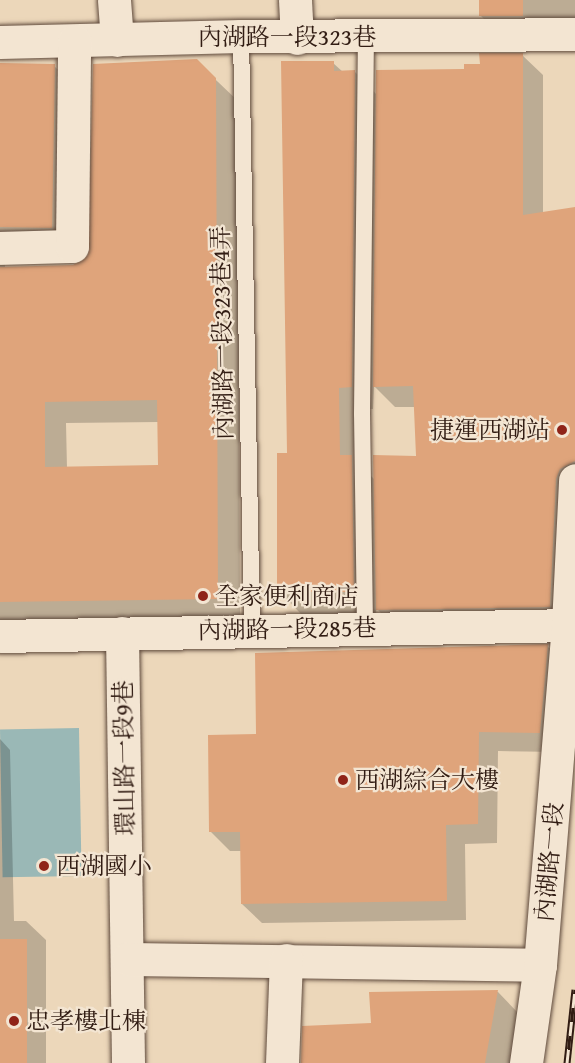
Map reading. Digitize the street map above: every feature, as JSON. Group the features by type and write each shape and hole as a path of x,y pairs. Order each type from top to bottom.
{"street":[{"path":"114,0 117,40"},
{"path":"295,0 297,38"},
{"name":"內湖路一段323巷","path":"0,42 241,36 297,38 575,34"},
{"path":"0,248 72,246 74,41"},
{"name":"內湖路一段","path":"526,1063 540,965 572,625 575,480"},
{"name":"內湖路一段285巷","path":"0,636 365,627 572,625"},
{"name":"環山路一段9巷","path":"122,633 128,1063"},
{"path":"128,959 540,965"},
{"path":"282,1063 286,960"}],"lane":[{"name":"內湖路一段323巷4弄","path":"241,36 252,630"},
{"path":"365,627 362,414 366,37"}],"water":[{"path":"79,728 82,876 3,877 0,729"}],"building":[{"path":"479,0 523,0 523,16 479,16"},
{"path":"479,53 523,53 523,215 575,207 575,461 560,469 556,479 550,607 376,610 373,455 416,456 413,386 373,387 376,70 464,69 464,64 480,64"},
{"path":"197,59 216,78 218,599 0,602 0,267 73,265 88,255 93,64","holes":["157,400 158,465 45,467 45,402"]},
{"path":"281,61 334,61 334,71 355,70 352,387 339,388 340,455 352,455 354,592 277,592 277,453 287,453"},
{"path":"0,63 55,64 52,228 0,227"},
{"name":"西湖綜合大樓","path":"548,644 540,733 479,732 478,824 446,825 447,901 241,904 240,832 209,832 208,735 256,734 255,653"},
{"name":"忠孝樓北棟","path":"0,939 27,939 27,1063 0,1063"},
{"path":"498,990 485,1063 301,1063 302,1026 371,1023 369,992"}],"railway":[{"path":"567,1063 575,989"}],"place":[{"name":"捷運西湖站","path":"562,430"},
{"name":"全家便利商店","path":"203,596"},
{"name":"西湖綜合大樓","path":"343,780"},
{"name":"西湖國小","path":"44,866"},
{"name":"忠孝樓北棟","path":"14,1021"}]}
